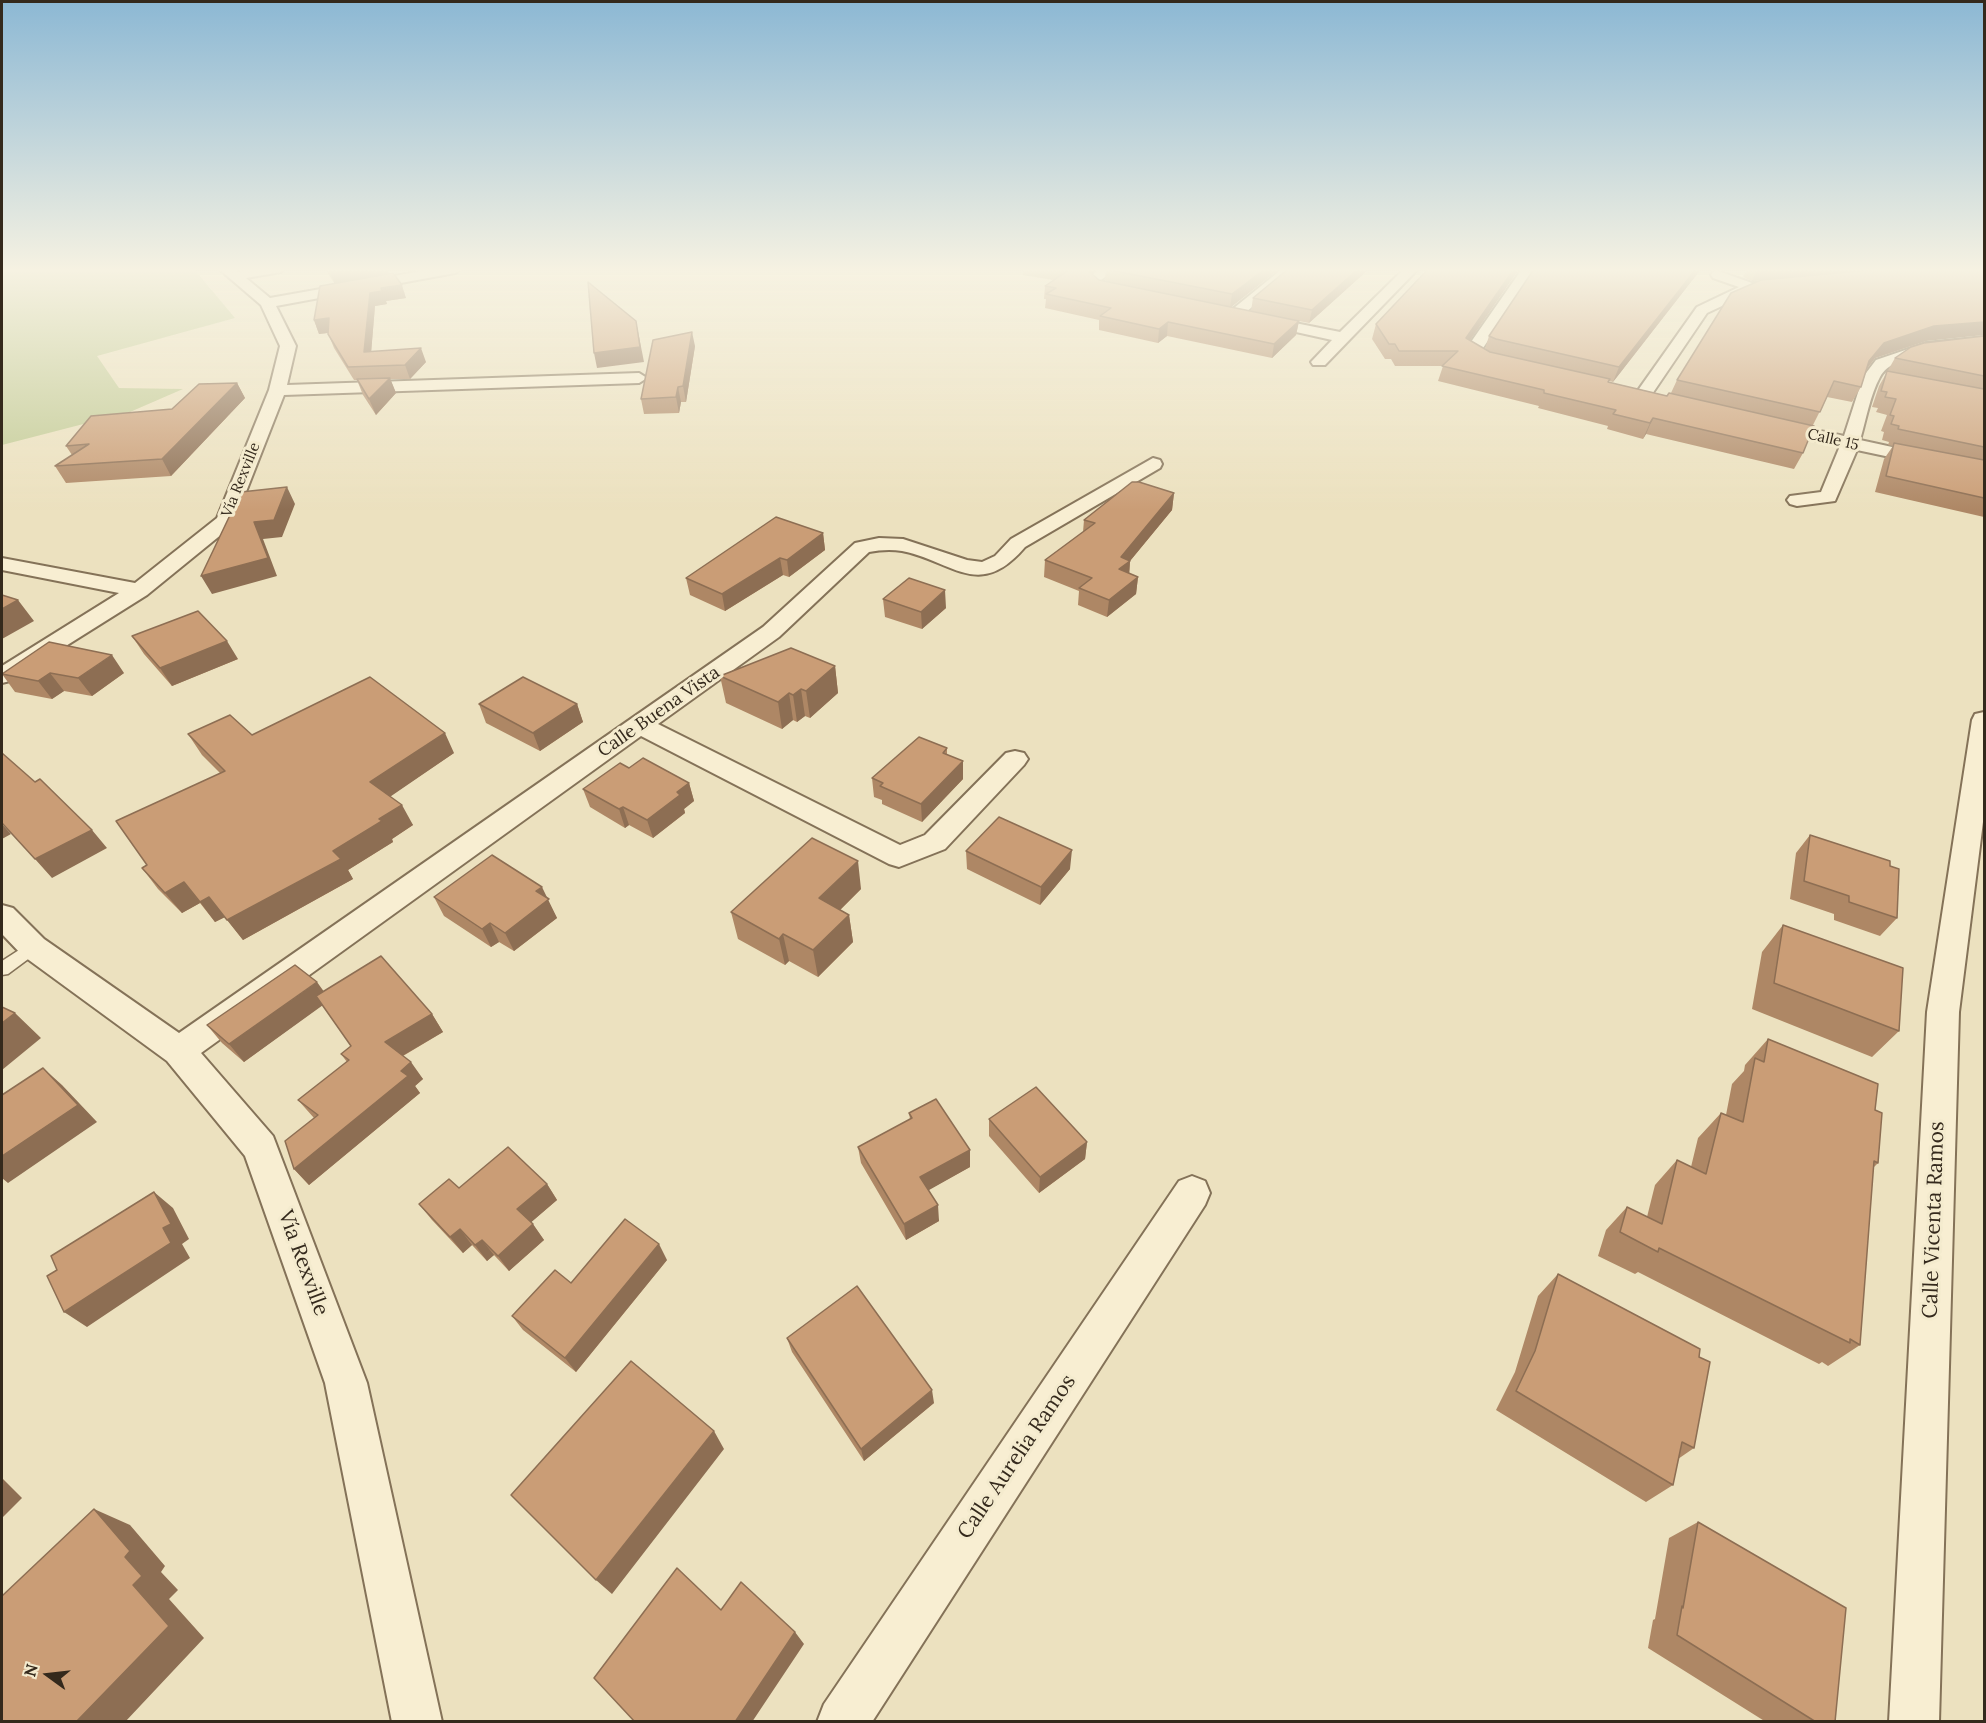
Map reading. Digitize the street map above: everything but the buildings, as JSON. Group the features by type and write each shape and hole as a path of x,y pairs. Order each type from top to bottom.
{"street":[{"name":"Vía Rexville","path":"2,676 139,590 226,521 277,390 287,349"},
{"path":"1319,362 1331,349"},
{"path":"1474,349 1472,352 1486,360 1520,368"},
{"path":"1664,401 1636,395 1671,349"},
{"path":"1797,500 1828,497 1850,444 1871,376 1882,363 1922,349"},
{"path":"1871,376 1894,381"},
{"path":"277,390 639,378"},
{"name":"Calle 15","path":"1755,422 1984,472"},
{"name":"Calle Buena Vista","path":"180,1051 771,632 862,547 880,544 906,546 973,567 988,568 1002,560 1018,543 1153,464"},
{"path":"2,564 139,590"},
{"name":"Calle Vicenta Ramos","path":"1914,1722 1943,1012 1984,720"},
{"path":"640,725 899,857 934,842 1015,759"},
{"name":"Vía Rexville","path":"2,916 33,947 180,1051 260,1147 346,1383 417,1722"},
{"name":"Calle Aurelia Ramos","path":"842,1722 1192,1193"}],"lane":[{"path":"2,969 33,947"}],"green space":[{"path":"2,349 121,349 97,356 119,388 183,389 130,412 2,445"}]}
